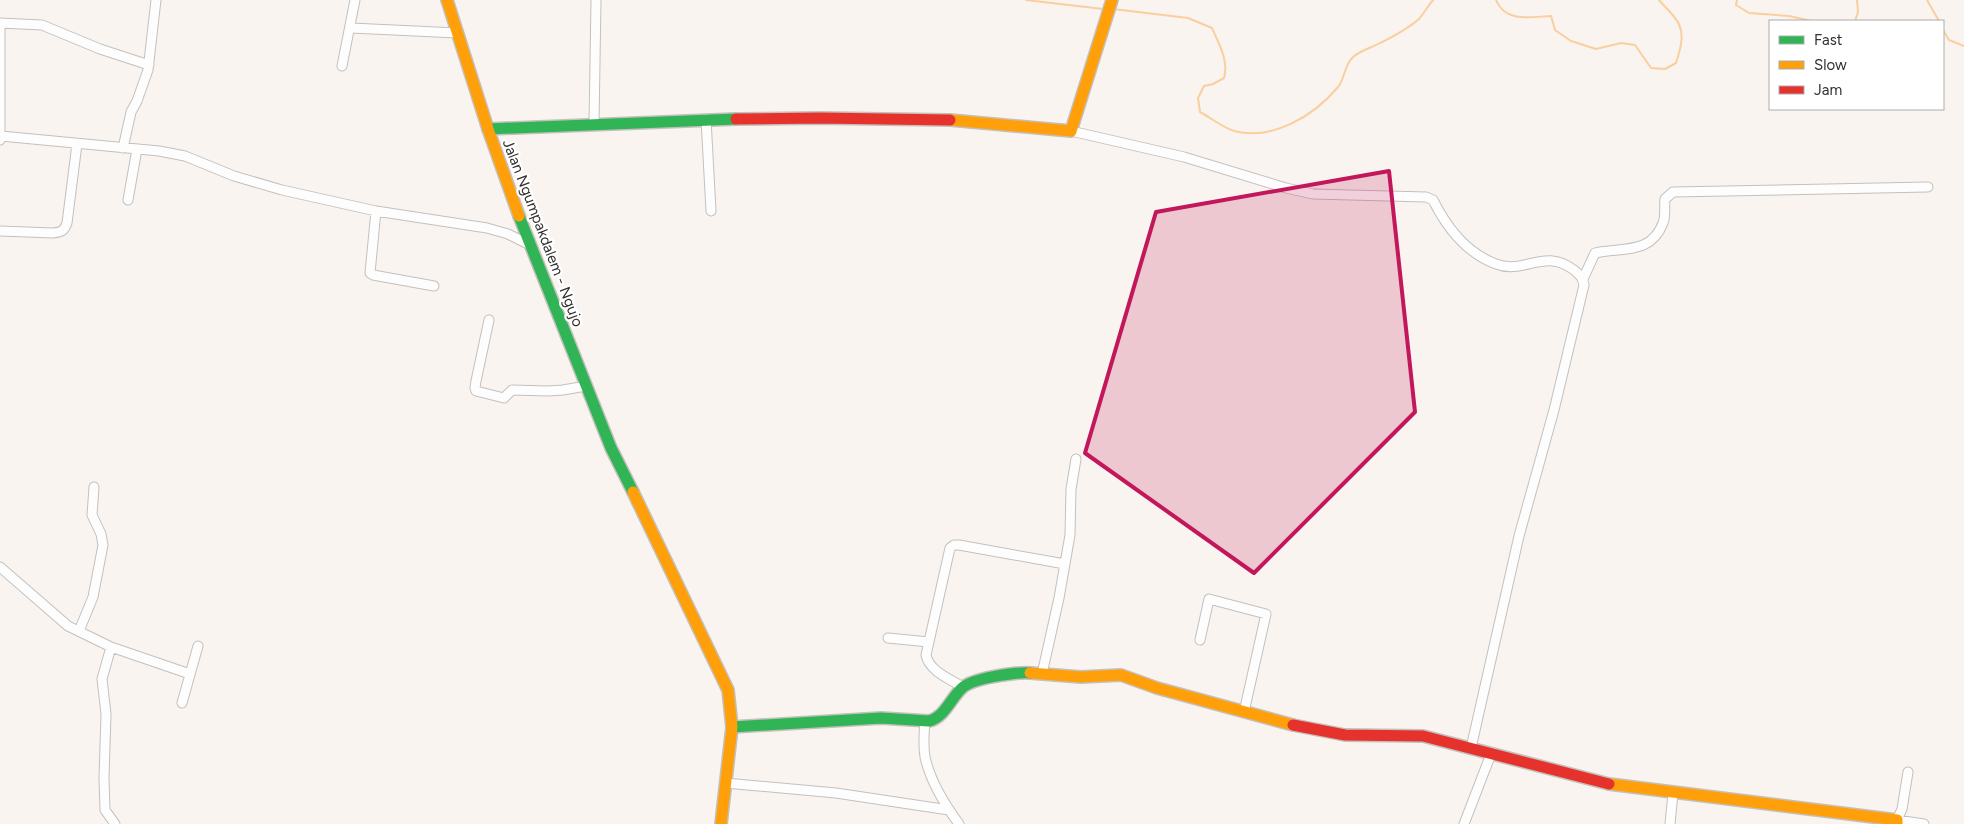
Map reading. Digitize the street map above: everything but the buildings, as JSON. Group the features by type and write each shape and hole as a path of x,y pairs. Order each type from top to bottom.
{"street":[{"path":"123,148 129,116 143,86 149,65 156,0"},
{"path":"342,66 355,0"},
{"path":"447,0 488,129"},
{"path":"594,124 596,0"},
{"path":"1112,1 1071,131 1184,157 1286,188 1313,194 1426,196 1433,200 1437,211 1450,230 1463,243 1487,260 1504,266 1552,260 1569,266 1581,275 1583,279 1584,285 1554,410 1519,536 1471,748"},
{"path":"149,65 100,49 42,25 0,23 0,138 137,149 185,156 234,176 282,190 376,211 487,228 508,234 530,245"},
{"path":"351,28 457,33"},
{"name":"Jalan Ngumpakdalem - Ngujo","path":"721,824 732,726 730,702 724,680 611,448 530,245 488,129 791,117 933,119 1071,131"},
{"path":"706,119 710,211"},
{"path":"0,231 53,233 64,230 67,223 77,144"},
{"path":"128,200 137,149"},
{"path":"1583,279 1595,253 1639,248 1649,242 1664,221 1666,199 1673,192 1928,187"},
{"path":"376,211 370,273 373,276 434,286"},
{"path":"489,320 474,388 476,391 504,398 512,390 548,392 586,386"},
{"path":"1042,674 1070,535 1071,489 1076,459"},
{"path":"79,631 93,597 103,545 101,534 92,515 94,487"},
{"path":"963,687 931,667 927,662 926,655 950,548 954,545 1065,564"},
{"path":"0,567 68,626 111,647 190,674"},
{"path":"1200,640 1209,599 1266,614 1244,712"},
{"path":"888,638 929,642"},
{"path":"182,703 198,646"},
{"path":"111,647 102,683 106,714 104,778 105,810 115,824"},
{"path":"732,726 882,718 934,720 963,687 992,677 1017,672 1081,677 1121,675 1157,688 1290,725 1345,735 1423,736 1605,784 1924,824"},
{"path":"925,721 925,758 949,810 959,824"},
{"path":"1464,824 1491,754"},
{"path":"1897,822 1902,809 1908,772"},
{"path":"725,783 836,793 949,810"},
{"path":"1670,824 1673,793"}],"highlighted area":[{"path":"1389,171 1415,412 1254,573 1085,453 1156,212"}],"waterway":[{"path":"1026,0 1103,9"},
{"path":"1113,9 1188,18 1212,28 1223,53 1225,72 1224,78 1204,86 1198,98 1200,112 1234,131 1248,133 1263,132 1291,124 1317,108 1338,87 1353,57 1411,25 1419,19 1433,0"},
{"path":"1496,0 1500,7 1512,15 1519,17 1551,16 1555,30 1571,41 1596,49 1621,43 1635,45 1651,68 1665,69 1676,63 1681,46 1681,34 1678,23 1659,0"},
{"path":"1737,0 1736,5 1749,13 1789,16 1807,20"},
{"path":"1855,20 1858,12 1857,0"},
{"path":"1927,0 1938,20"},
{"path":"1944,32 1949,40 1964,46"}],"traffic: fast":[{"path":"488,129 736,119"},
{"path":"519,216 611,448 633,492"},
{"path":"732,727 881,718 929,721 939,716 958,692 967,684 994,676 1030,673"}],"traffic: slow":[{"path":"447,0 488,129 519,216"},
{"path":"950,120 1071,131 1112,0"},
{"path":"633,492 728,690 732,727 721,824"},
{"path":"1030,673 1081,677 1121,675 1157,688 1293,725"},
{"path":"1609,784 1897,820 1897,824"}],"traffic: jam":[{"path":"736,119 950,120"},
{"path":"1293,725 1345,735 1423,736 1609,784"}]}
